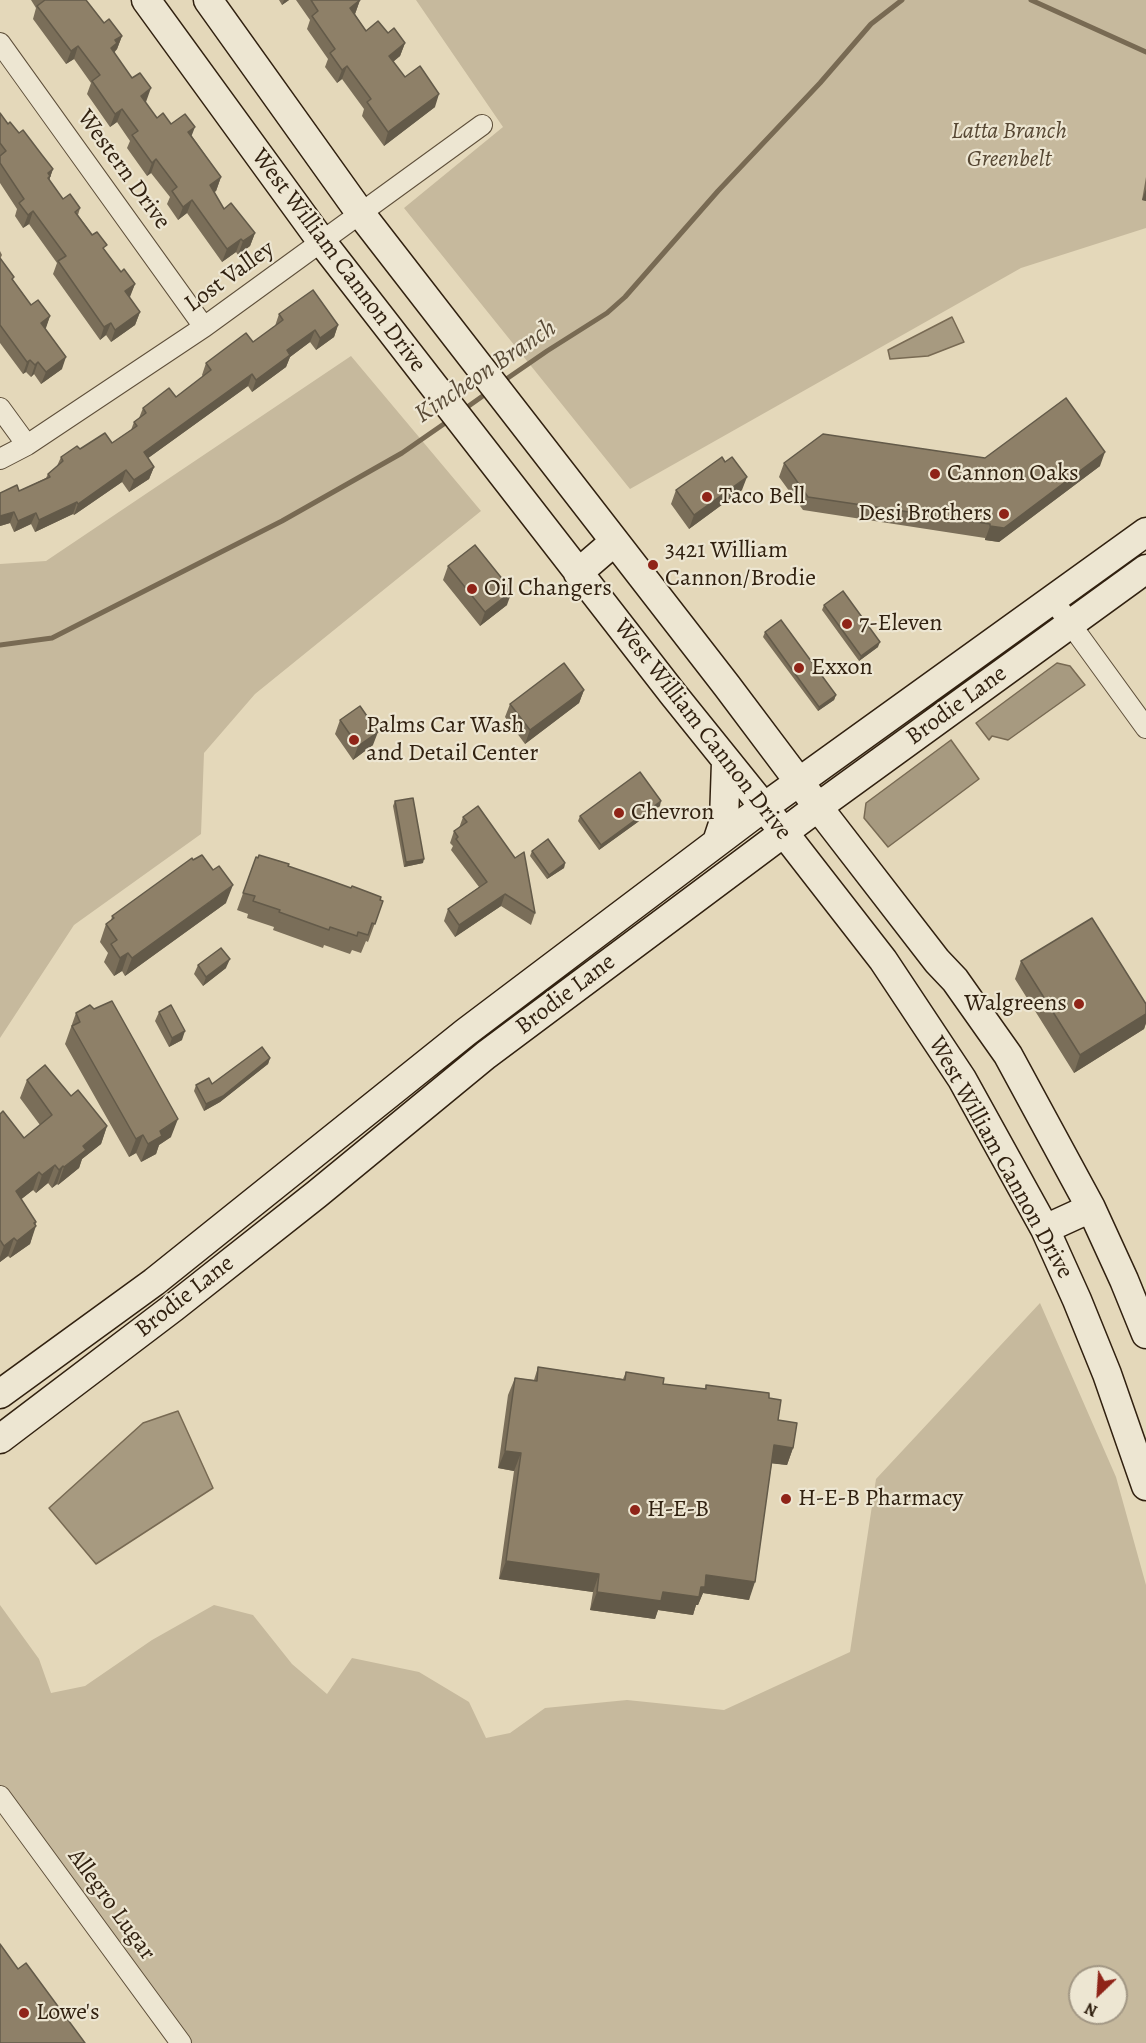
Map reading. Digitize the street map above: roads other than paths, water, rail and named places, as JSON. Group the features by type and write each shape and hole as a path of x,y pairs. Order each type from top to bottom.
{"main road":[{"name":"West William Cannon Drive","path":"146,0 321,242 883,960 962,1079 1045,1229 1107,1374 1146,1486"},
{"name":"West William Cannon Drive","path":"208,0 361,214 937,961 955,980 1008,1055 1091,1208 1146,1334"},
{"name":"Brodie Lane","path":"0,1394 154,1282 466,1032 717,842 1146,531"},
{"path":"578,573 614,542"},
{"name":"Brodie Lane","path":"0,1439 174,1307 317,1194 486,1055 818,807 1146,569"},
{"path":"717,842 724,821 726,762"},
{"path":"1045,1229 1091,1208"},
{"path":"154,1282 174,1307"}],"street":[{"name":"Western Drive","path":"0,43 204,327"},
{"name":"Lost Valley","path":"0,459 27,445 204,327 482,125"},
{"path":"0,408 27,445"},
{"path":"1053,600 1146,728"},
{"name":"Allegro Lugar","path":"0,1796 181,2043"}],"waterway":[{"name":"Kincheon Branch","path":"502,382 607,313 625,297 718,191 820,83 871,24 902,0"},
{"name":"Kincheon Branch","path":"1031,0 1146,52"},
{"name":"Kincheon Branch","path":"463,410 487,393"},
{"name":"Kincheon Branch","path":"0,645 52,638 282,521 402,453 451,419"}],"place":[{"name":"Cannon Oaks","path":"935,474"},
{"name":"Taco Bell","path":"707,497"},
{"name":"Desi Brothers","path":"1004,514"},
{"name":"3421 William Cannon/Brodie","path":"653,565"},
{"name":"Oil Changers","path":"472,589"},
{"name":"7-Eleven","path":"847,624"},
{"name":"Exxon","path":"799,668"},
{"name":"Palms Car Wash and Detail Center","path":"354,740"},
{"name":"Chevron","path":"619,813"},
{"name":"Walgreens","path":"1079,1004"},
{"name":"H-E-B Pharmacy","path":"786,1499"},
{"name":"H-E-B","path":"635,1510"},
{"name":"Lowe's","path":"24,2013"}],"park label":[{"name":"Latta Branch Greenbelt","path":"1009,146"}]}
